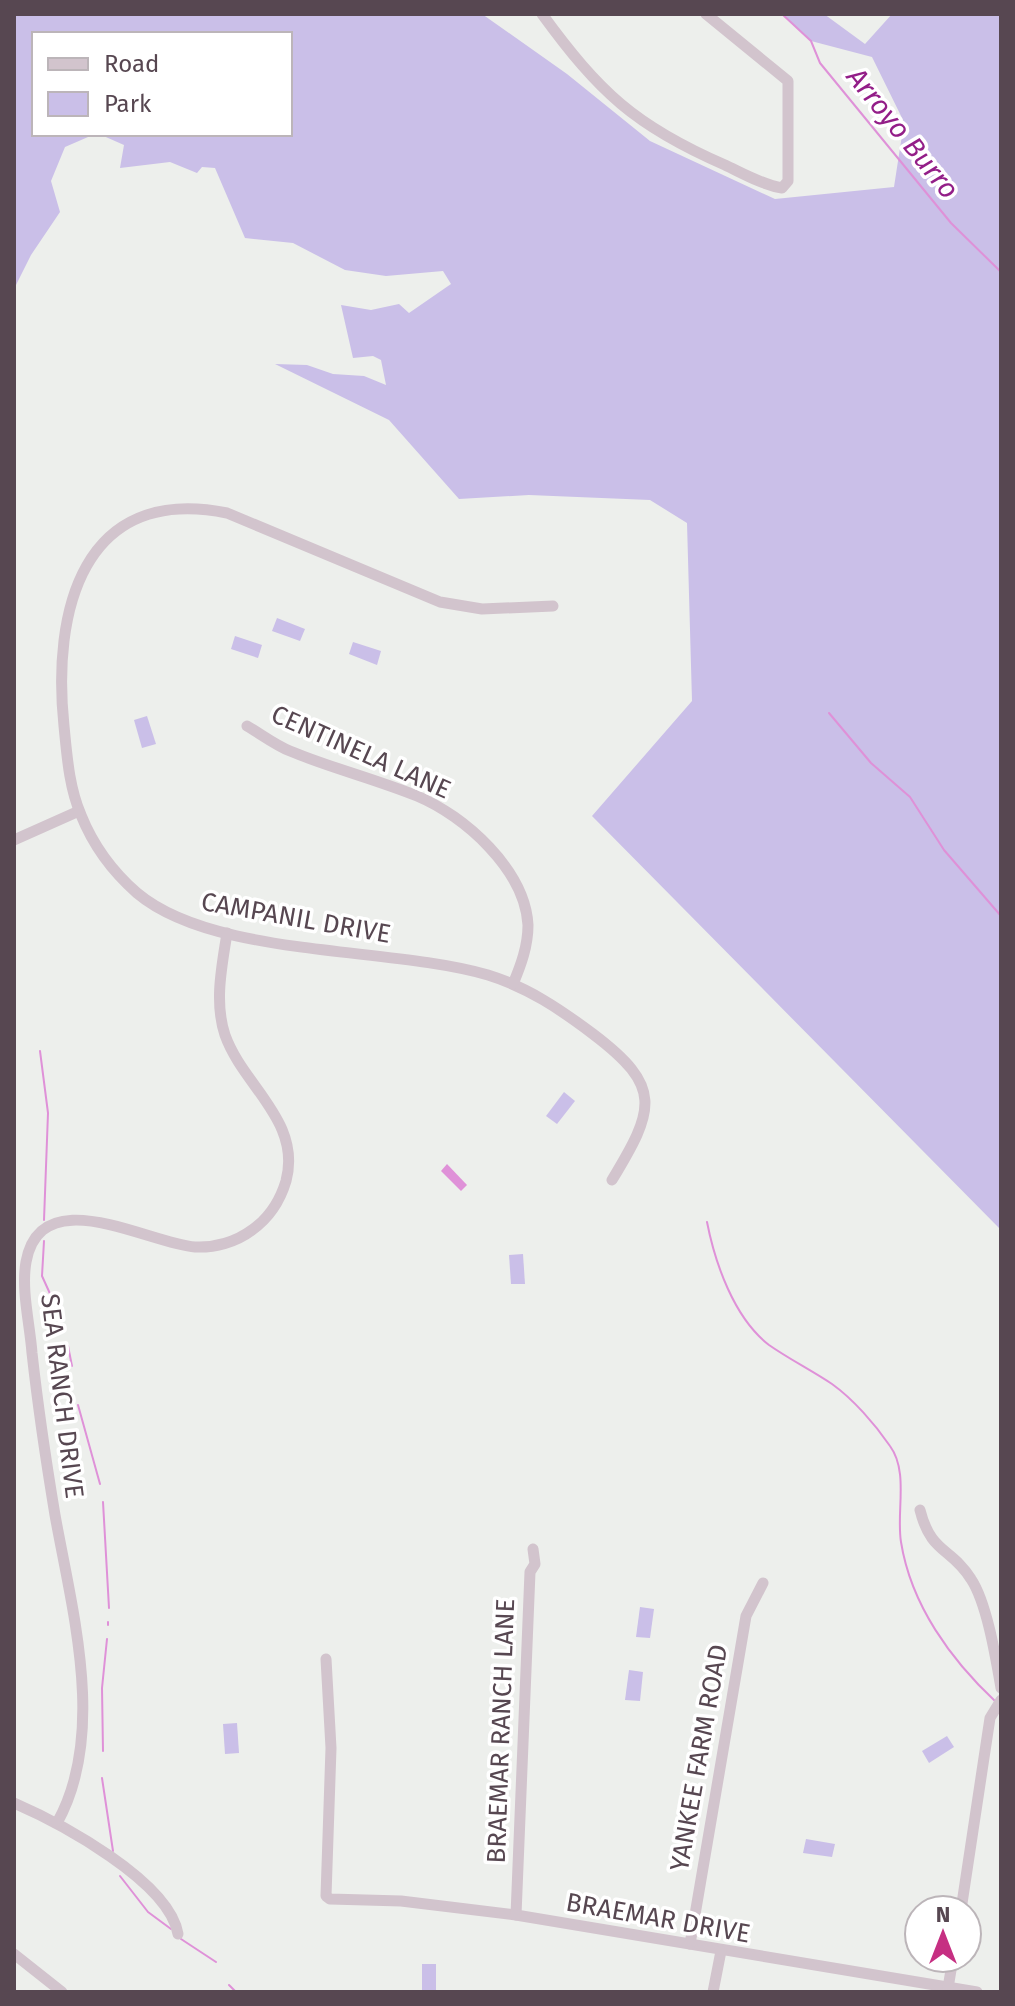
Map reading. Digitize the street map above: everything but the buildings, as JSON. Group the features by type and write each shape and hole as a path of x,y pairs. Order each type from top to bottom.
{"street":[{"path":"542,14 597,85 653,130 777,188 788,181 788,81 706,14"},
{"name":"CAMPANIL DRIVE","path":"553,606 482,609 440,602 227,513 182,509 134,522 93,555 77,579 69,602 62,646 62,709 68,767 79,811 105,859 137,893 183,921 227,933 444,965 513,984 563,1011 620,1055 637,1076 644,1098 642,1125 612,1180"},
{"name":"CENTINELA LANE","path":"247,726 287,750 426,800 474,834 512,878 525,907 525,950 513,984"},
{"path":"14,840 79,811"},
{"name":"SEA RANCH DRIVE","path":"57,1823 74,1793 78,1774 81,1673 40,1431 27,1259 42,1234 69,1220 87,1220 183,1245 210,1247 248,1233 274,1207 287,1174 287,1146 275,1112 235,1056 223,1027 219,993 227,933"},
{"path":"920,1510 930,1540 964,1569 976,1587 1001,1688"},
{"name":"BRAEMAR RANCH LANE","path":"516,1915 525,1643 530,1572 535,1564 533,1549"},
{"name":"YANKEE FARM ROAD","path":"690,1944 746,1616 763,1583"},
{"name":"BRAEMAR DRIVE","path":"326,1659 331,1748 326,1896 330,1899 401,1901 516,1915 977,1992"},
{"path":"963,1894 990,1718 1001,1700"},
{"path":"14,1803 57,1823 137,1878 175,1918 178,1934"},
{"path":"713,1992 721,1951"},
{"path":"14,1954 62,1992"},
{"path":"948,1988 950,1974"}],"green space":[{"path":"14,14 482,14 567,74 650,141 775,199 894,187 904,122 872,57 811,41 782,14 824,14 865,44 892,14 1001,14 1001,1230 592,816 692,701 687,523 650,500 529,495 459,499 389,420 275,364 307,365 333,374 364,376 386,385 381,360 373,356 353,358 341,305 371,310 399,304 409,313 451,284 443,271 386,276 345,270 293,243 245,238 215,168 202,167 197,173 170,162 120,168 124,145 104,136 292,136 292,32 32,32 32,136 90,136 65,147 51,181 60,212 31,255 14,289"},
{"path":"277,618 305,629 300,641 272,631"},
{"path":"235,636 262,645 258,658 231,649"},
{"path":"353,642 381,651 377,665 349,654"},
{"path":"147,716 156,744 142,748 134,720"},
{"path":"564,1092 575,1101 557,1124 546,1116"},
{"path":"523,1254 525,1284 511,1284 509,1255"},
{"path":"640,1607 654,1609 650,1638 636,1637"},
{"path":"629,1670 643,1672 640,1701 625,1700"},
{"path":"237,1723 239,1753 225,1754 223,1724"},
{"path":"947,1736 954,1747 929,1763 922,1751"},
{"path":"806,1839 835,1844 832,1857 803,1853"},
{"path":"422,1964 436,1964 436,1992 422,1992"}],"shaded area":[{"path":"447,1164 467,1185 461,1191 441,1171"}],"waterway":[{"name":"Arroyo Burro","path":"782,14 811,41 820,63 951,223 1001,272"},
{"path":"829,713 871,763 910,797 944,850 1001,916"},
{"path":"40,1051 48,1113 44,1220"},
{"path":"707,1222 728,1289 757,1334 769,1345 840,1390 863,1412 890,1446 899,1468 901,1542 914,1588 949,1650 996,1702"},
{"path":"44,1241 42,1276 61,1318"},
{"path":"68,1346 72,1366"},
{"path":"78,1405 100,1484"},
{"path":"103,1502 109,1608"},
{"path":"103,1751 102,1688 107,1639"},
{"path":"102,1778 113,1851"},
{"path":"120,1876 148,1912 171,1929"},
{"path":"181,1939 216,1962"},
{"path":"229,1985 236,1992"}]}
